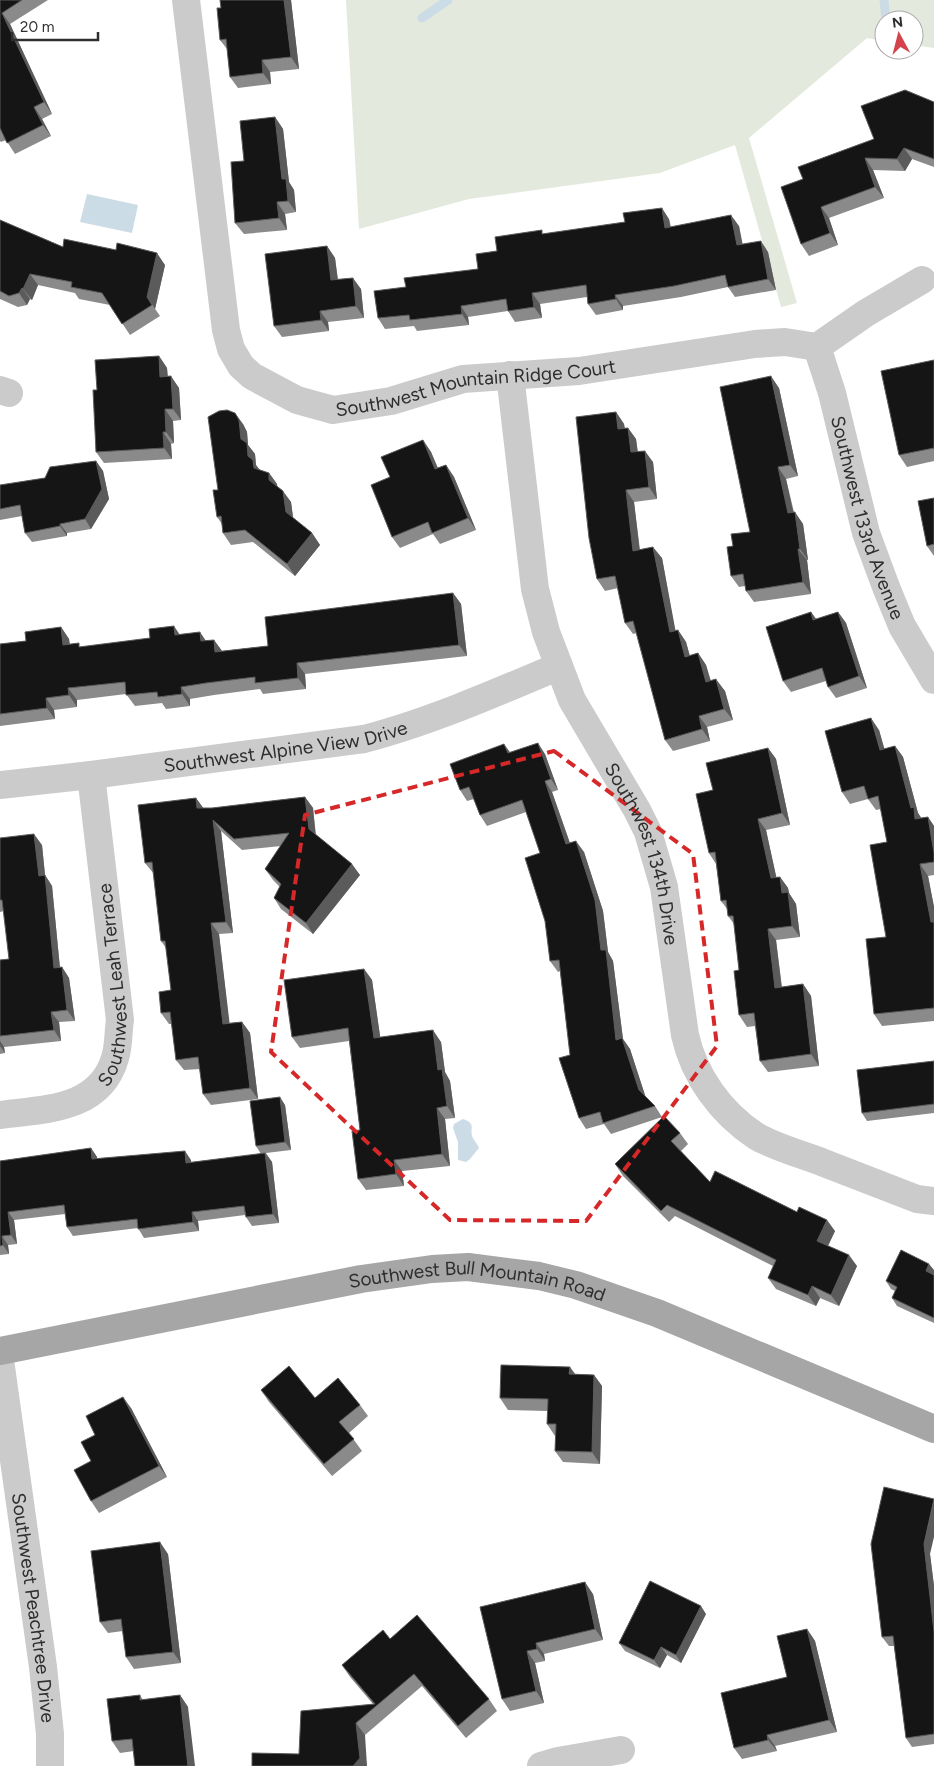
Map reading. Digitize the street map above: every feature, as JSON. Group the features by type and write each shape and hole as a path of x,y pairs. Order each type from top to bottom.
{"main road":[{"name":"Southwest Bull Mountain Road","path":"0,1351 361,1279 432,1269 468,1267 539,1276 576,1285 657,1313 934,1429"}],"street":[{"name":"Southwest Mountain Ridge Court","path":"186,0 226,330 230,349 241,366 252,376 297,400 333,410 391,401 464,379 579,371 755,344 785,342 818,348"},
{"path":"818,348 866,313 922,280"},
{"name":"Southwest 133rd Avenue","path":"818,348 832,393 866,533 902,626 934,680"},
{"name":"Southwest 134th Drive","path":"510,375 535,589 546,632 572,700 648,832 664,886 689,1054 711,1093 733,1118 757,1137 917,1199 934,1201"},
{"name":"Southwest Alpine View Drive","path":"0,785 364,739 392,732 518,684 559,666"},
{"name":"Southwest Leah Terrace","path":"0,1115 60,1107 90,1095 108,1076 116,1057 120,1020 91,775"},
{"name":"Southwest Peachtree Drive","path":"0,1360 43,1667 50,1734 50,1766"},
{"path":"541,1766 558,1761 621,1750"}],"highlighted area":[{"path":"554,751 693,854 717,1046 586,1221 450,1220 271,1052 305,815"}],"shaded area":[{"path":"346,0 934,0 934,48 924,46 924,10 874,10 874,39 867,38 749,138 797,303 781,307 735,145 660,173 469,199 359,229"}],"water":[{"path":"87,194 138,205 132,233 80,222"},
{"path":"463,1119 471,1124 472,1136 479,1148 466,1162 458,1160 458,1142 453,1128 454,1124"}],"building":[{"path":"0,0 22,0 2,13 44,102 34,107 43,125 7,143 0,128"},
{"path":"220,0 284,0 291,57 262,60 263,73 230,77 226,39 220,40 217,8 221,8"},
{"path":"905,90 934,102 934,159 904,148 897,159 865,158 875,187 821,207 830,233 801,244 781,187 803,179 798,167 874,139 861,106"},
{"path":"275,117 282,179 286,179 288,201 277,202 279,218 235,223 231,162 244,161 240,121"},
{"path":"662,208 665,228 731,215 737,245 761,241 768,279 728,287 725,275 674,286 615,295 616,299 588,304 586,285 532,293 534,307 508,311 506,299 461,306 462,314 410,320 409,315 378,318 374,291 406,287 404,278 478,269 476,254 497,251 495,237 542,230 542,234 625,222 623,213"},
{"path":"0,220 63,247 64,239 116,250 117,243 157,253 147,297 152,305 122,324 102,293 71,287 72,282 30,274 19,293 9,296 0,291"},
{"path":"327,246 331,280 353,278 356,306 320,311 321,320 274,326 265,254"},
{"path":"159,356 160,377 171,376 173,409 165,409 166,432 163,432 164,448 96,452 93,390 97,390 95,360"},
{"path":"934,360 934,448 899,455 881,371"},
{"path":"771,376 790,465 778,467 788,513 795,512 803,582 746,591 743,574 731,576 727,547 733,546 731,534 750,532 720,387"},
{"path":"227,410 235,413 239,420 241,439 247,443 248,456 253,460 254,468 269,473 269,480 283,491 286,512 312,533 287,564 245,530 223,533 221,516 217,517 213,490 218,490 208,417 219,411"},
{"path":"616,412 618,429 628,428 631,452 645,451 649,487 626,490 633,551 653,547 670,632 678,630 685,657 698,653 706,682 716,679 724,709 699,716 702,729 665,740 633,621 625,623 615,576 597,579 589,538 576,417"},
{"path":"423,440 435,469 446,465 468,518 432,533 428,522 392,537 371,485 390,477 381,457"},
{"path":"96,461 102,489 85,519 25,533 20,505 0,509 0,485 45,478 50,467"},
{"path":"934,498 934,544 927,546 918,501"},
{"path":"453,593 459,645 297,663 298,678 255,683 255,677 206,683 181,687 182,694 158,697 157,692 126,695 125,682 68,688 69,695 46,698 47,708 0,714 0,644 26,641 25,632 61,627 63,645 79,643 79,647 150,638 149,629 174,626 175,635 200,632 201,641 214,640 215,652 268,646 265,617"},
{"path":"811,612 813,620 838,612 859,676 828,687 822,668 783,681 766,627"},
{"path":"871,718 880,750 895,746 911,808 914,807 915,819 928,817 934,862 920,864 931,922 934,922 934,1008 874,1014 866,939 886,937 870,845 887,842 878,796 868,799 864,786 842,792 825,731"},
{"path":"538,743 551,779 545,781 566,844 576,841 595,900 601,950 606,950 616,1040 622,1038 639,1090 655,1106 603,1123 600,1112 579,1118 559,1058 570,1055 559,960 550,961 545,921 525,858 540,853 522,800 480,815 469,787 460,790 450,764 504,744 508,753"},
{"path":"768,748 782,813 758,819 771,878 780,877 782,893 788,892 792,926 768,929 775,988 803,984 811,1054 760,1061 754,1013 739,1015 734,971 739,970 733,916 728,916 726,900 721,901 715,852 709,853 696,794 713,790 706,763"},
{"path":"305,797 309,829 352,864 306,923 274,898 281,884 265,869 289,833 234,839 213,820 226,922 211,923 223,1024 242,1022 250,1088 203,1094 198,1057 176,1060 170,1012 161,1013 159,992 171,990 165,941 161,941 152,862 145,863 138,805 196,798 197,808 212,808"},
{"path":"34,834 39,876 45,875 54,968 62,967 67,1010 51,1012 54,1030 0,1036 0,960 9,959 2,900 0,900 0,838"},
{"path":"364,969 374,1038 433,1030 438,1070 442,1069 447,1106 437,1108 442,1154 394,1160 396,1174 358,1179 352,1131 360,1130 348,1028 292,1037 284,980"},
{"path":"934,1061 934,1104 862,1113 857,1070"},
{"path":"280,1097 285,1142 256,1146 250,1101"},
{"path":"664,1116 680,1133 671,1141 710,1182 715,1171 797,1212 799,1207 827,1220 817,1241 849,1255 831,1295 812,1286 808,1295 768,1278 776,1260 667,1205 661,1211 615,1164"},
{"path":"91,1148 92,1159 185,1151 186,1163 265,1153 273,1214 246,1217 244,1206 192,1212 193,1222 138,1229 137,1219 67,1227 64,1205 8,1212 11,1235 2,1236 3,1245 0,1246 0,1161"},
{"path":"901,1250 929,1264 926,1271 934,1275 934,1318 892,1298 897,1287 886,1281"},
{"path":"501,1365 570,1367 569,1374 594,1375 592,1452 555,1451 556,1424 547,1424 548,1399 500,1398"},
{"path":"289,1366 315,1398 338,1378 360,1405 339,1422 354,1439 324,1464 261,1390"},
{"path":"123,1397 159,1466 91,1501 74,1470 91,1461 81,1442 95,1435 86,1416"},
{"path":"884,1487 934,1499 924,1544 934,1632 934,1734 906,1738 893,1636 882,1637 871,1544"},
{"path":"160,1542 173,1652 126,1657 121,1619 100,1622 91,1551"},
{"path":"650,1581 701,1606 676,1655 661,1647 654,1660 619,1643"},
{"path":"585,1582 595,1629 536,1643 537,1649 527,1651 536,1691 502,1699 480,1607"},
{"path":"417,1615 489,1699 458,1726 414,1674 356,1723 360,1758 353,1766 252,1766 252,1753 299,1754 301,1711 375,1704 342,1665 383,1630 390,1639"},
{"path":"807,1629 829,1720 767,1735 768,1740 734,1748 721,1693 787,1677 777,1636"},
{"path":"140,1695 140,1700 180,1695 188,1766 135,1766 132,1739 112,1741 107,1699"}],"waterway":[{"path":"422,18 448,0"},
{"path":"884,0 885,10"}]}
